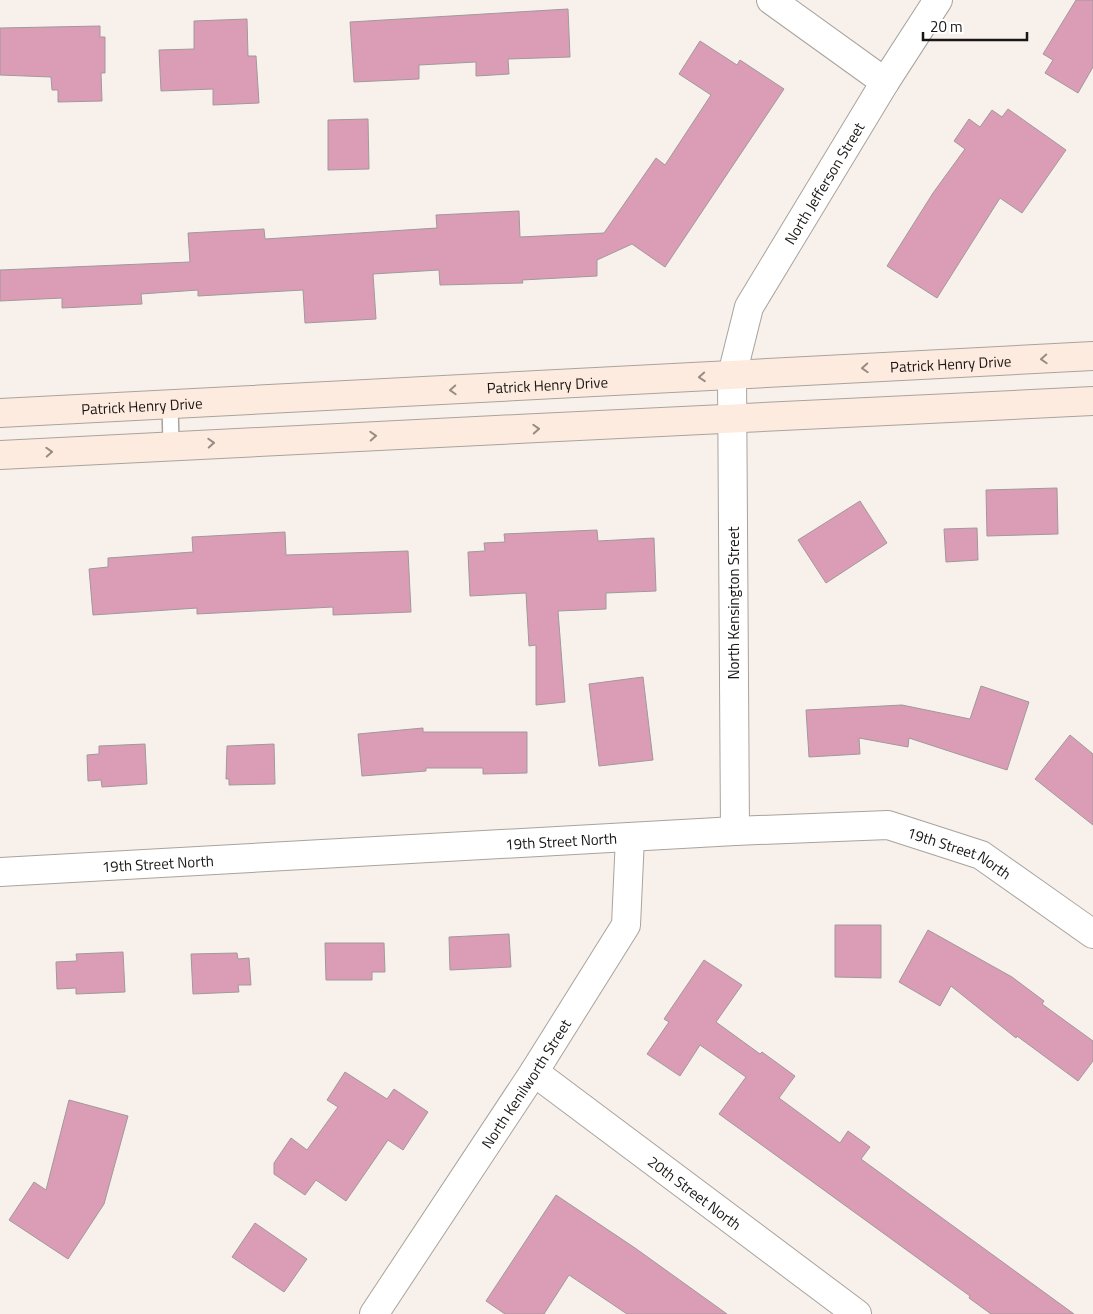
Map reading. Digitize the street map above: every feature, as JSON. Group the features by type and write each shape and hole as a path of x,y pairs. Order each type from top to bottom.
{"street":[{"path":"771,0 885,82"},
{"name":"North Jefferson Street","path":"732,375 749,307 885,82 938,0"},
{"name":"Patrick Henry Drive","path":"0,413 1093,356"},
{"name":"North Kensington Street","path":"732,375 735,831"},
{"path":"0,455 171,445 732,420 1093,401"},
{"name":"19th Street North","path":"0,872 735,831 888,825 981,855 1093,934"},
{"name":"North Kenilworth Street","path":"374,1314 534,1072 626,925 630,837"},
{"name":"20th Street North","path":"534,1072 857,1314"}],"lane":[{"path":"170,403 171,445"}],"building":[{"path":"1076,0 1093,0 1093,67 1078,93 1045,73 1053,60 1043,54"},
{"path":"568,9 570,57 508,59 509,74 476,76 476,62 419,65 419,79 354,82 350,22"},
{"path":"247,19 248,56 256,56 259,103 213,105 213,89 161,91 159,50 194,49 194,21"},
{"path":"100,26 100,37 105,37 105,73 101,73 102,101 58,102 58,90 52,90 51,77 0,75 0,28"},
{"path":"700,41 737,65 740,60 784,89 665,267 632,244 597,260 597,276 522,280 523,283 440,285 439,270 373,274 376,319 305,323 303,290 198,296 198,290 141,294 142,304 62,308 62,298 0,301 0,270 190,262 188,233 264,229 265,239 437,228 436,215 519,211 520,237 604,233 656,158 665,165 711,95 679,74"},
{"path":"1008,109 1066,150 1022,213 1000,198 937,298 887,266 933,193 965,149 954,141 969,119 980,127 992,110 1002,117"},
{"path":"368,119 369,169 328,170 328,120"},
{"path":"1057,488 1058,534 987,536 986,490"},
{"path":"860,501 887,543 826,583 798,540"},
{"path":"977,528 978,560 946,562 944,529"},
{"path":"597,530 598,541 654,538 656,591 606,593 606,609 558,611 565,702 536,705 536,645 529,646 526,593 470,596 468,552 485,551 484,543 505,542 504,534"},
{"path":"285,532 286,555 408,551 411,612 333,615 333,607 197,614 197,608 93,615 89,569 108,567 108,558 193,552 192,537"},
{"path":"643,677 653,760 599,766 589,684"},
{"path":"981,686 1029,702 1007,770 909,738 908,747 859,738 860,754 809,757 806,710 902,705 970,719"},
{"path":"423,728 423,732 527,732 527,773 483,774 483,768 426,768 426,771 362,776 358,734"},
{"path":"1070,735 1093,754 1093,825 1035,779"},
{"path":"145,744 147,784 102,787 101,780 88,781 87,755 99,754 99,746"},
{"path":"274,744 275,784 229,785 229,779 226,779 227,746"},
{"path":"835,925 881,925 881,978 835,977"},
{"path":"928,930 1012,977 1044,1001 1042,1004 1093,1041 1093,1061 1078,1081 1017,1036 1016,1038 951,986 940,1006 899,982"},
{"path":"509,934 511,967 450,970 449,937"},
{"path":"325,943 384,943 385,972 372,972 372,980 326,980"},
{"path":"123,952 125,992 76,994 76,988 57,989 56,962 77,961 76,954"},
{"path":"237,953 238,959 249,958 251,985 238,985 239,992 193,994 191,954"},
{"path":"704,960 742,985 716,1022 760,1054 762,1052 795,1076 779,1098 840,1143 848,1131 870,1147 861,1159 1074,1314 991,1314 969,1298 970,1296 719,1114 746,1077 700,1045 680,1076 647,1054 669,1022 664,1019"},
{"path":"345,1072 387,1099 394,1089 428,1112 403,1150 388,1140 346,1201 316,1180 305,1195 274,1174 274,1163 291,1138 307,1150 338,1107 327,1100"},
{"path":"69,1100 128,1116 104,1204 68,1259 9,1220 34,1182 46,1190"},
{"path":"556,1195 635,1248 727,1314 627,1314 569,1275 544,1314 505,1314 486,1301"},
{"path":"255,1223 307,1259 284,1292 232,1257"}]}
